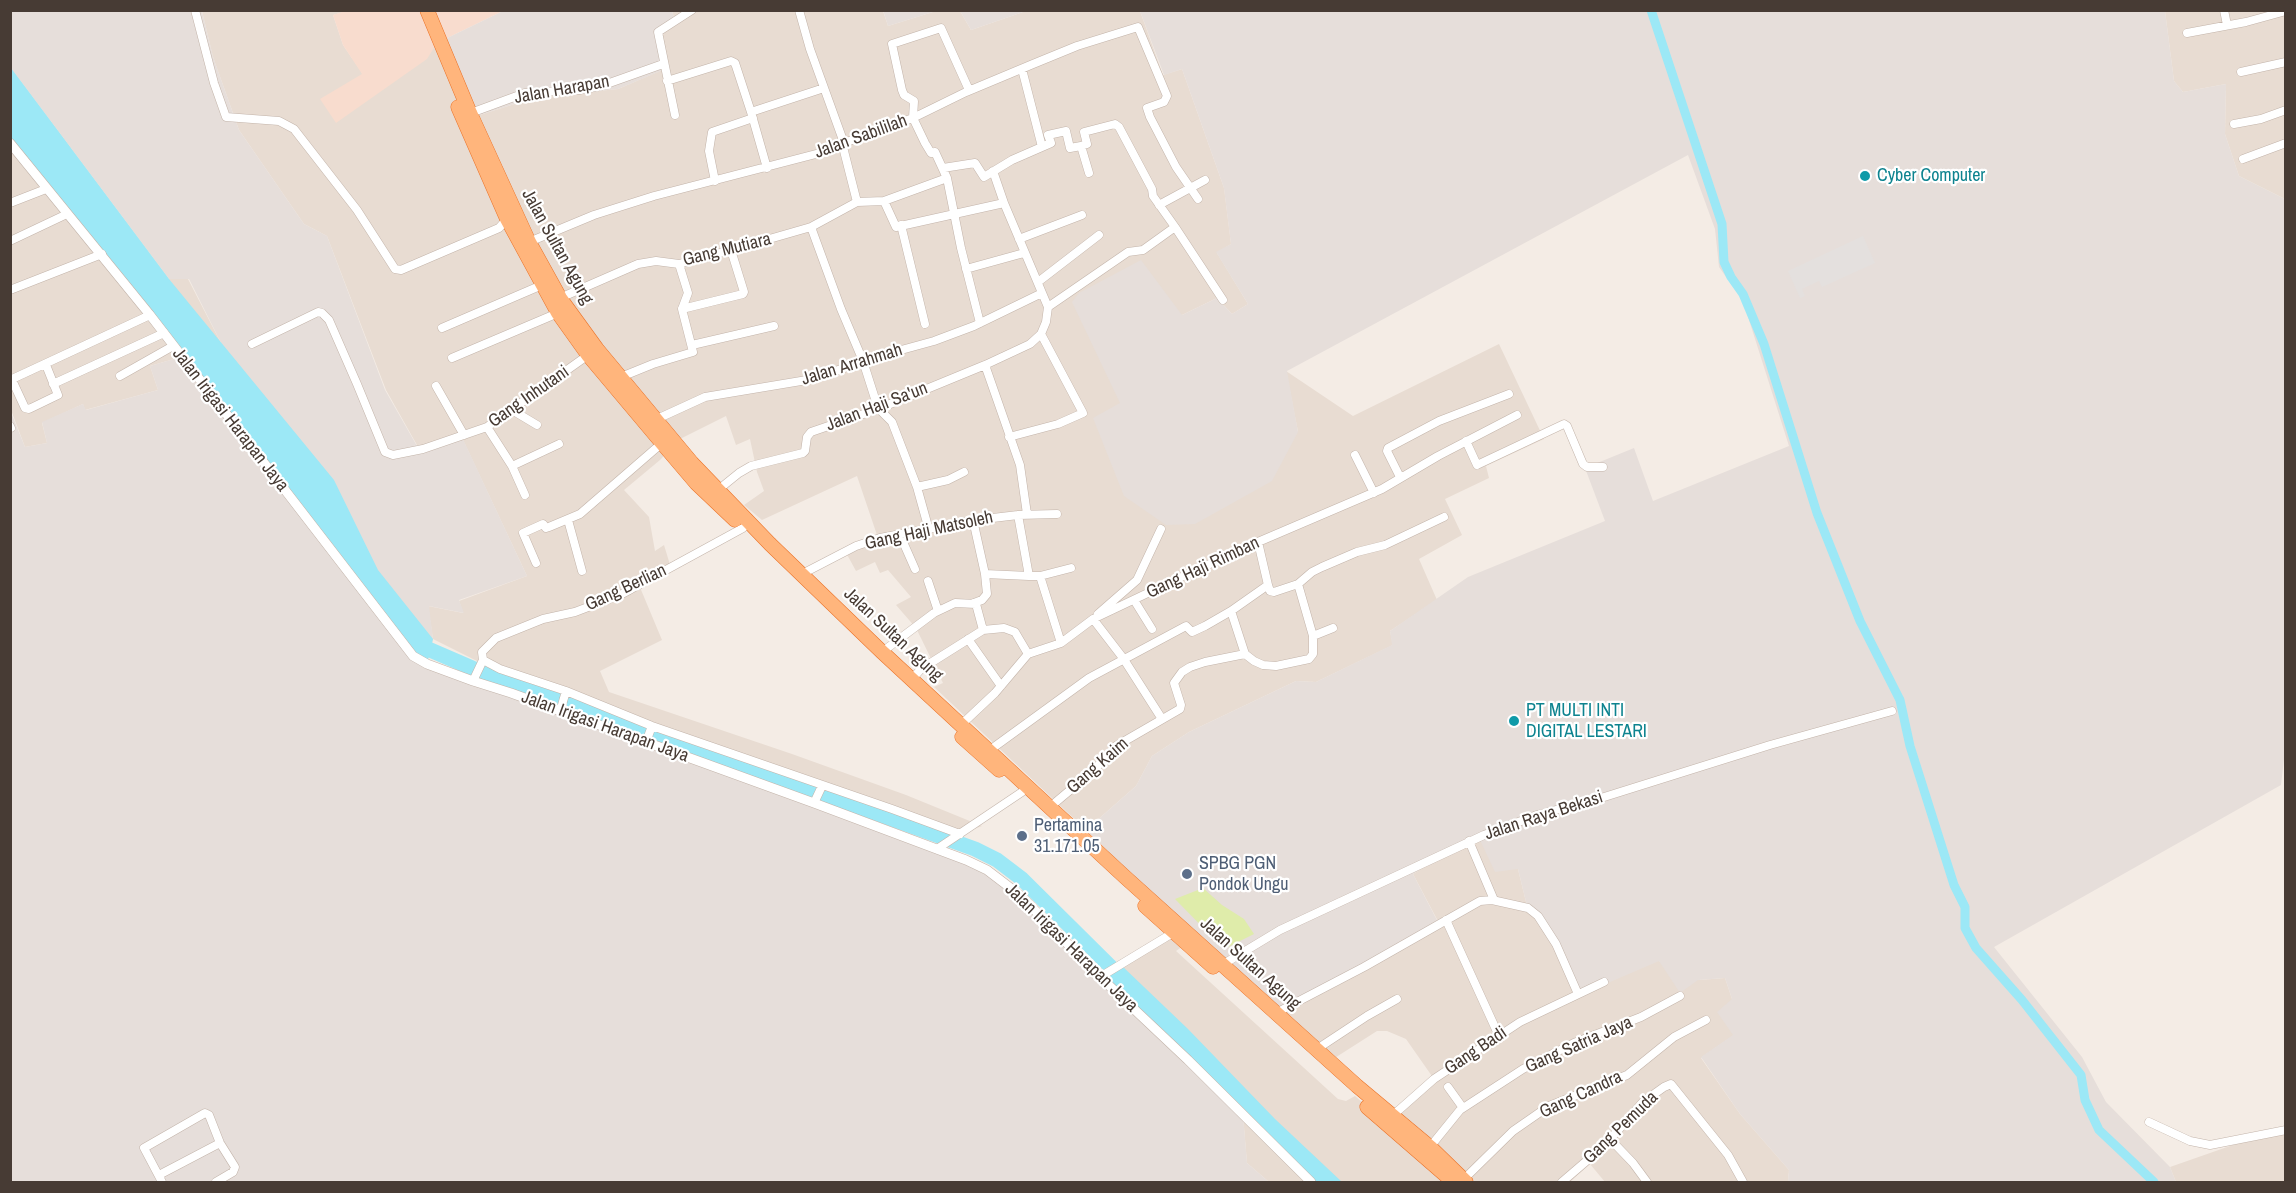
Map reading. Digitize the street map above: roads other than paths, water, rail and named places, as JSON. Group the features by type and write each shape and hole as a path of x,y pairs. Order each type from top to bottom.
{"highway":[{"name":"Jalan Sultan Agung","path":"418,10 466,115 529,242 592,352 621,377 692,463 718,490 912,679 1022,792 1047,809"},
{"name":"Jalan Sultan Agung","path":"427,10 507,219 542,285 558,313 592,352 696,483 877,659 990,750 1047,809 1177,930 1461,1182"},
{"name":"Jalan Sultan Agung","path":"1220,968 1317,1049 1389,1119 1430,1147 1461,1182"}],"street":[{"path":"195,10 214,83 226,117 279,121 294,129 357,210 395,269 401,270 471,241 499,228 507,219"},
{"path":"675,115 658,32 693,10"},
{"path":"799,10 844,145 857,202 884,201 947,178"},
{"path":"2223,10 2227,25"},
{"path":"2187,33 2286,11"},
{"name":"Jalan Sabililah","path":"529,242 594,215 654,196 766,168 844,145 913,118 969,90 1077,46 1138,27 1167,96 1164,102 1147,108 1176,167 1191,188"},
{"path":"969,90 941,28 893,42 891,46 902,90 904,95 914,100 913,118 931,153 935,152 947,178 980,323"},
{"path":"667,81 733,62 737,65 766,168"},
{"path":"2241,72 2286,62"},
{"name":"Jalan Harapan","path":"466,115 525,93 579,90 601,86 663,64"},
{"path":"1022,69 1042,147"},
{"path":"716,181 709,151 712,132 824,88"},
{"path":"2234,124 2261,119 2286,110"},
{"path":"943,168 975,163 984,177 1012,160 1051,143 1048,135 1066,131 1070,148 1087,144 1084,132 1114,124 1119,127 1152,189 1153,196 1223,300"},
{"name":"Jalan Irigasi Harapan Jaya","path":"10,143 150,315 410,653 427,664 647,741 818,793 978,865 1004,882 1311,1182"},
{"path":"2243,159 2286,143"},
{"path":"1082,146 1089,173"},
{"path":"993,171 1024,253 1048,307 1041,334 1083,413 1058,424 1010,437"},
{"path":"1159,205 1205,180"},
{"path":"1191,188 1198,200"},
{"path":"10,203 46,189"},
{"path":"884,201 896,227 1004,203"},
{"name":"Gang Mutiara","path":"560,298 638,264 656,261 680,264 811,227 857,202"},
{"path":"10,241 67,213"},
{"path":"1019,239 1082,215"},
{"path":"901,225 925,324"},
{"path":"811,227 863,362 878,409 892,422 917,487 929,530"},
{"path":"1048,307 1128,252 1143,250 1175,227"},
{"path":"1038,282 1099,235"},
{"path":"682,309 744,293 732,250"},
{"path":"966,269 1024,253"},
{"path":"10,290 102,254"},
{"path":"621,377 653,364 692,354 694,351 682,309 688,292 680,264"},
{"path":"442,328 542,285"},
{"name":"Jalan Arrahmah","path":"657,419 705,397 796,383 934,341 980,323 1042,293"},
{"name":"Gang Inhutani","path":"252,344 318,312 322,313 329,320 385,452 393,455 423,449 487,427 592,352"},
{"path":"452,358 558,313"},
{"path":"46,365 57,396 27,409 11,380 150,315"},
{"path":"692,345 774,326"},
{"path":"53,384 164,333"},
{"name":"Jalan Haji Sa'un","path":"718,490 748,467 767,460 802,453 805,451 807,437 811,432 878,409 986,365 1030,344 1041,334"},
{"path":"120,376 173,346"},
{"path":"986,365 1020,465 1027,514"},
{"path":"436,386 464,435"},
{"path":"1400,477 1387,451 1388,448 1439,421 1509,394"},
{"path":"512,410 537,425"},
{"name":"Gang Haji Rimban","path":"1028,654 1061,644 1093,619 1258,542 1374,493 1517,415"},
{"path":"1466,441 1477,465 1564,424 1567,426 1583,465 1603,467"},
{"path":"487,427 512,466 525,495"},
{"path":"536,563 524,535 525,531 543,524 546,528 579,514 662,443"},
{"path":"512,466 559,444"},
{"path":"1355,455 1374,493"},
{"path":"917,487 948,480 964,472"},
{"path":"1018,514 1029,576"},
{"name":"Gang Haji Matsoleh","path":"802,574 856,546 880,538 973,520 1018,514 1057,514"},
{"path":"1258,542 1268,585 1270,591 1274,592 1298,584 1315,570 1357,552 1385,545 1444,517"},
{"path":"568,520 582,571"},
{"path":"882,652 938,611 955,603 974,603 987,594 973,520"},
{"name":"Gang Berlian","path":"481,663 482,652 496,638 543,618 575,612 622,594 743,528"},
{"path":"1161,529 1135,583 1093,619 1123,658 1162,719"},
{"path":"900,535 915,569"},
{"path":"985,574 1040,576 1071,568"},
{"path":"1040,576 1061,644"},
{"path":"928,581 938,611"},
{"path":"1231,611 1245,654 1254,661 1270,666 1306,659 1313,654 1313,636 1298,584"},
{"path":"990,750 1089,678 1186,626 1193,631 1231,611 1268,585"},
{"path":"1134,600 1152,629"},
{"path":"974,603 979,610 983,630"},
{"path":"912,679 921,669 983,630 1000,628 1016,632 1028,654 1001,686 954,721"},
{"path":"1313,636 1333,628"},
{"path":"968,639 1001,686"},
{"name":"Gang Kaim","path":"1047,809 1094,770 1116,746 1181,708 1174,683 1182,672 1198,664 1245,654"},
{"path":"474,679 481,663 818,793 892,808 956,837"},
{"path":"561,710 566,694"},
{"name":"Jalan Raya Bekasi","path":"1220,968 1280,930 1469,841 1537,815 1892,711"},
{"path":"647,741 651,728"},
{"path":"940,847 1022,792"},
{"path":"1469,841 1494,900"},
{"path":"1276,1013 1480,901 1494,900 1528,908 1538,916 1556,944 1578,994"},
{"path":"1446,920 1499,1036"},
{"path":"1100,977 1177,930"},
{"name":"Gang Badi","path":"1389,1119 1434,1079 1499,1036 1526,1019 1604,982"},
{"name":"Gang Satria Jaya","path":"1430,1147 1463,1108 1523,1069 1574,1043 1641,1017 1680,996"},
{"path":"1317,1049 1354,1023 1397,999"},
{"name":"Gang Candra","path":"1461,1182 1513,1131 1549,1106 1635,1070 1674,1037 1706,1020"},
{"name":"Gang Pemuda","path":"1562,1182 1610,1139 1643,1102 1671,1084 1728,1155 1743,1182"},
{"path":"1448,1087 1463,1108"},
{"path":"216,1182 233,1172 235,1167 220,1143 209,1115 203,1114 144,1148 161,1179 220,1143"},
{"path":"2149,1122 2190,1141 2210,1145 2286,1130"},
{"path":"1610,1139 1628,1156 1647,1182"}],"water":[{"path":"11,68 169,279 334,480 378,570 433,639 427,664 413,656 11,142"},
{"path":"1121,965 1188,1029 1275,1119 1342,1182 1311,1182 1100,977"}],"waterway":[{"path":"1651,10 1722,224 1724,262 1743,294 1764,344 1817,513 1860,621 1900,700 1910,746 1954,885 1965,907 1965,928 1976,948 2022,1000 2081,1075 2085,1100 2099,1130 2154,1182"},
{"path":"415,639 428,649 472,668 975,849 997,860 1022,879 1124,980"}],"place":[{"name":"Cyber Computer","path":"1865,176"},
{"name":"PT MULTI INTI DIGITAL LESTARI","path":"1514,721"},
{"name":"Pertamina 31.171.05","path":"1022,836"},
{"name":"SPBG PGN Pondok Ungu","path":"1187,874"}]}
